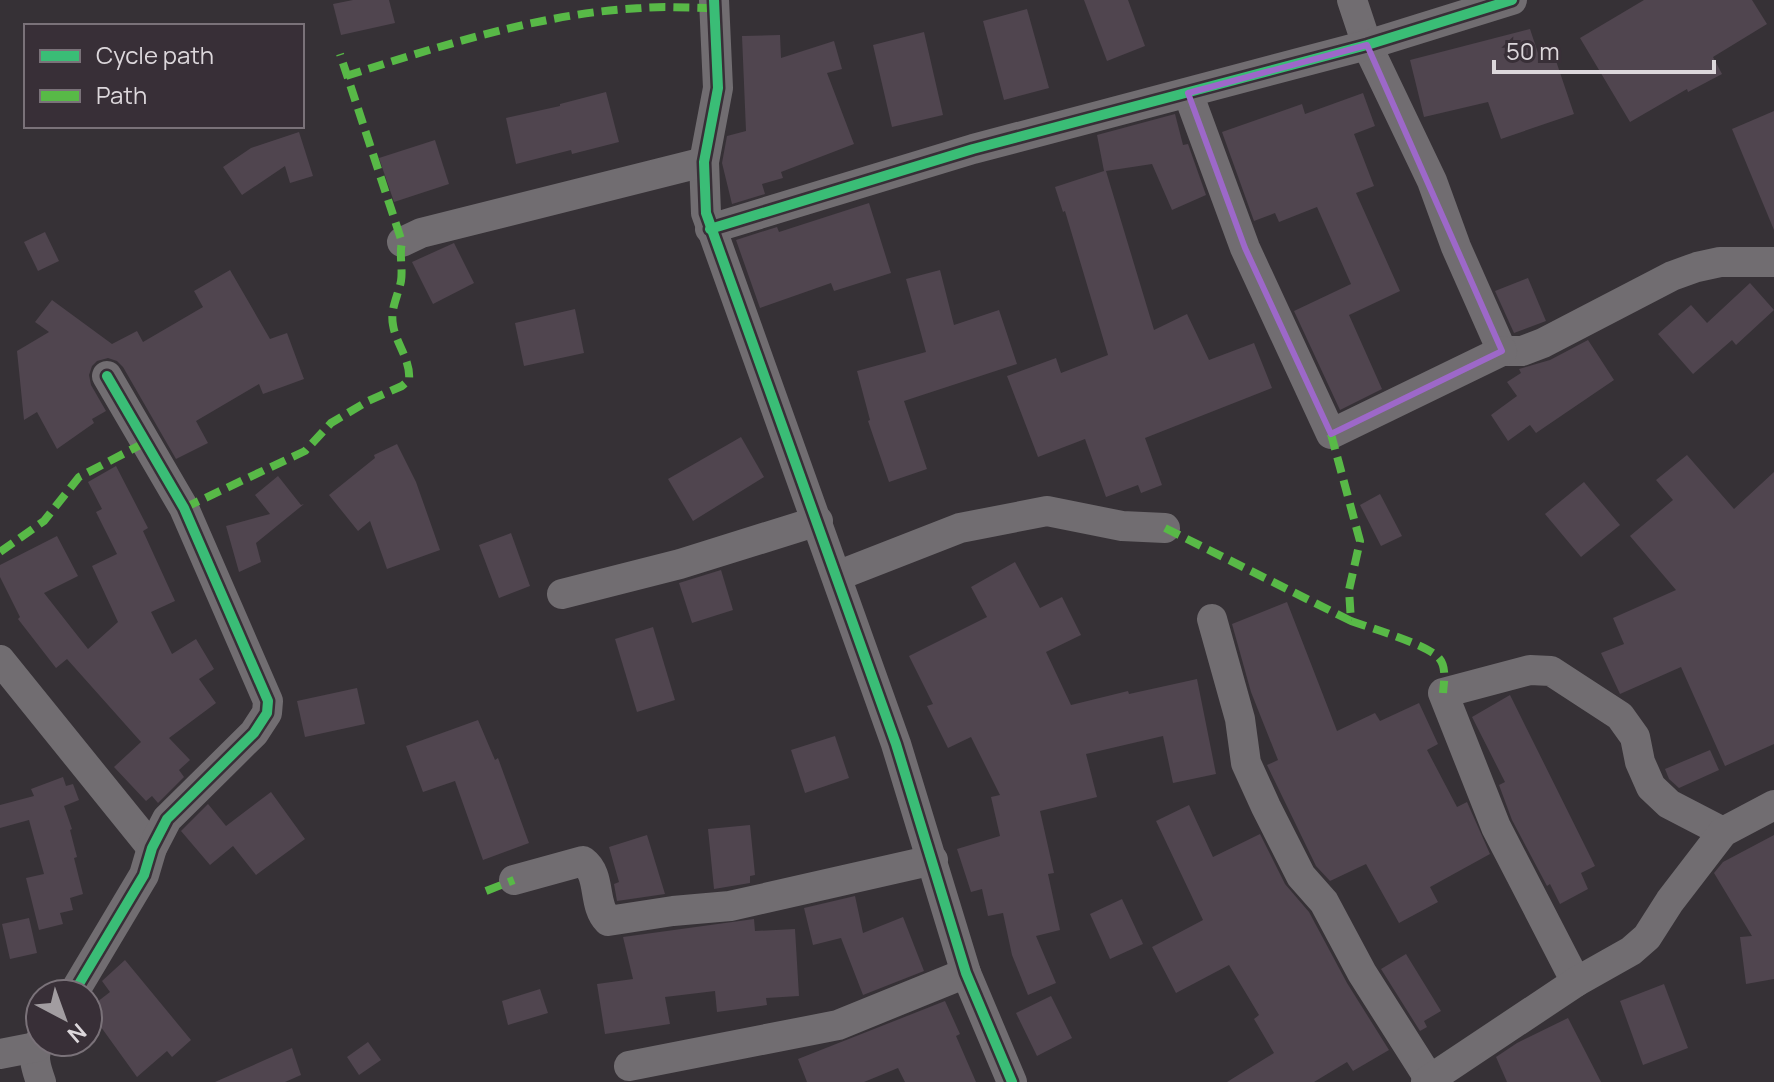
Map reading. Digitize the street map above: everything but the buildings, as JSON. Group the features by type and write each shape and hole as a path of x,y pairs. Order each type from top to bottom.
{"street":[{"path":"714,0 718,88 704,162 703,197 710,229 896,744 966,973 1012,1082"},
{"path":"1352,0 1367,45 1432,181 1456,247 1502,351"},
{"path":"710,229 973,149 1367,45 1512,0"},
{"path":"1188,93 1245,248 1331,434 1502,351 1522,351 1543,343 1672,276 1720,262 1774,262"},
{"path":"402,242 421,233 704,162"},
{"path":"83,978 144,875 152,848 167,819 262,723 268,701 184,508 107,376"},
{"path":"837,576 960,528 1047,511 1122,526 1165,528"},
{"path":"562,594 680,564 818,521"},
{"path":"1212,619 1240,719 1246,763 1266,807 1301,876 1324,902 1362,973 1428,1081 1576,982 1631,951 1647,937 1670,901 1723,832 1774,805"},
{"path":"0,660 152,848"},
{"path":"1576,982 1496,827 1443,693 1530,670 1551,671 1620,716 1635,737 1640,762 1651,787 1660,796 1669,804 1723,832"},
{"path":"514,880 583,861 591,868 602,915 608,921 616,921 673,911 730,906 933,860"},
{"path":"629,1066 838,1025 966,973"},
{"path":"0,1054 24,1048"},
{"path":"36,1058 35,1065 41,1082"}],"highlighted area":[{"path":"1367,45 1502,351 1331,434 1245,248 1188,93"}],"marked path":[{"path":"346,76 455,43 566,17 650,7 715,8"},
{"path":"184,508 305,451 331,423 409,380 408,366 392,319 401,281 402,242 340,54"},
{"path":"1331,434 1360,541 1349,590 1351,621 1410,642 1438,657 1444,669 1443,693"},
{"path":"0,552 44,521 79,477 146,442"},
{"path":"1165,528 1351,621"},
{"path":"486,891 514,880"}],"cycle path":[{"path":"714,0 718,88 704,162 706,213 896,744 966,973 1012,1082"},
{"path":"710,229 973,149 1367,45 1512,0"},
{"path":"83,978 144,875 152,848 167,819 254,733 267,713 268,701 184,508 107,376"}]}
